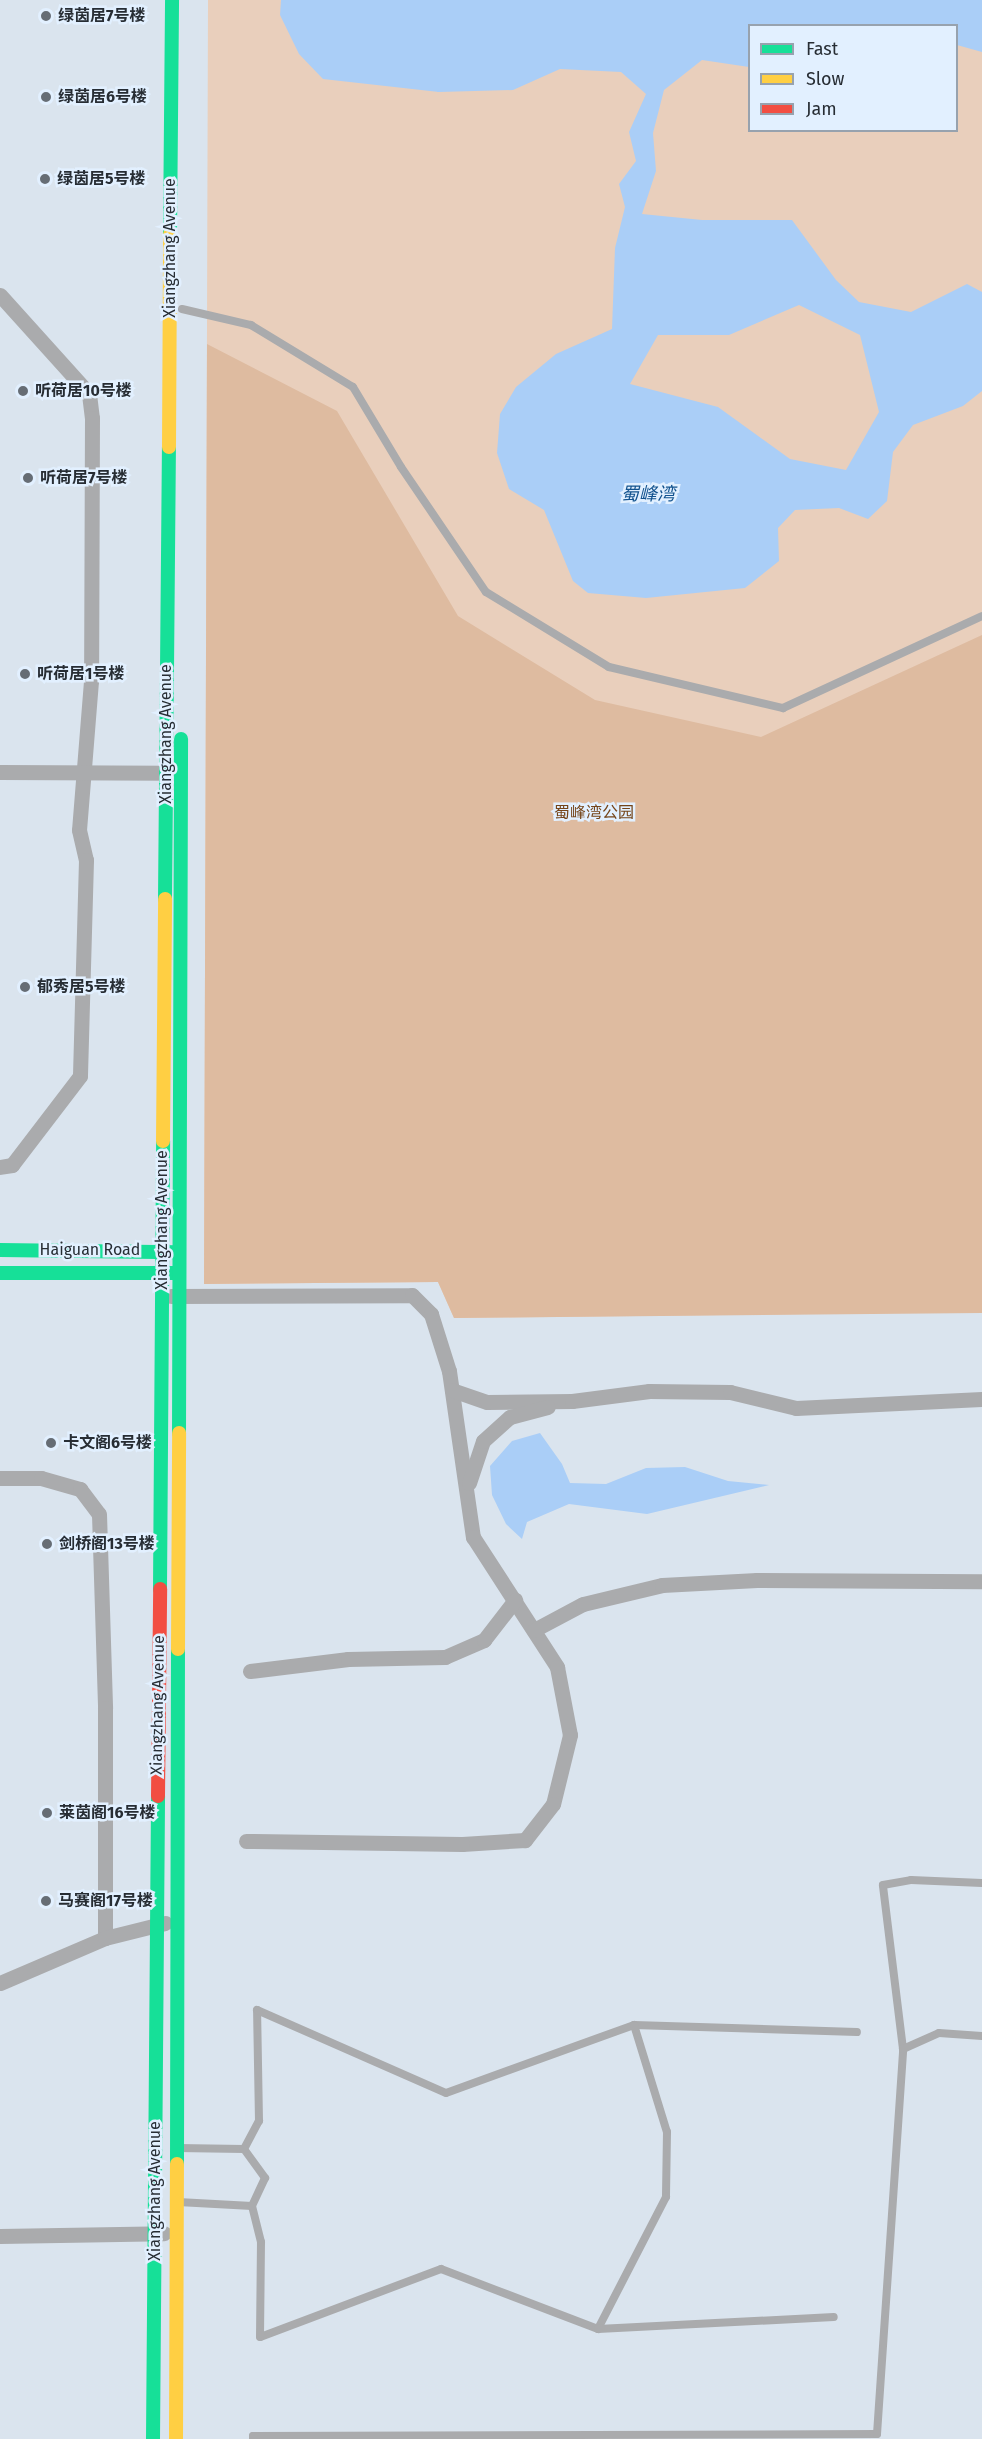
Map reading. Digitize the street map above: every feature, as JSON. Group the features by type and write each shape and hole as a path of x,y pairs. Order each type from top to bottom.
{"street":[{"name":"Xiangzhang Avenue","path":"153,2439 172,0"},
{"name":"Xiangzhang Avenue","path":"176,2439 183,0"},
{"path":"0,295 89,393 92,418 91,681 79,830 86,860 80,1076 12,1165 0,1167"},
{"path":"0,772 166,773"},
{"name":"Haiguan Road","path":"0,1250 179,1252"},
{"name":"Haiguan Road","path":"0,1273 179,1273"},
{"path":"162,1296 412,1295 431,1314 452,1390 473,1537 557,1667 570,1735 553,1804 525,1840 462,1844 246,1841"},
{"path":"452,1390 487,1402 572,1401"},
{"path":"467,1488 483,1441 510,1417 572,1401 650,1390 730,1392 796,1408 982,1399"},
{"path":"0,1478 41,1478 80,1489 99,1514 105,1708 105,1938"},
{"path":"534,1630 582,1604 662,1585 757,1580 982,1581"},
{"path":"250,1671 348,1659 445,1658 484,1640 515,1600"},
{"path":"0,1983 105,1938 156,1923 177,1922"},
{"path":"0,2236 176,2232"}],"lane":[{"path":"182,309 251,325 353,387 401,467 486,592 609,667 783,708 982,616"},
{"path":"253,2439 253,2436 880,2436 903,2049 883,1885 911,1880 982,1883"},
{"path":"244,2150 259,2121 257,2010 446,2093 634,2025 857,2032"},
{"path":"598,2329 666,2197 667,2132 634,2025"},
{"path":"903,2049 939,2033 982,2036"},
{"path":"177,2148 244,2150"},
{"path":"244,2150 265,2178 252,2206 261,2242 260,2337 441,2270 598,2329 834,2317"},
{"path":"177,2202 252,2206"}],"green space":[{"name":"蜀峰湾公园","path":"208,0 982,0 982,1312 454,1318 438,1282 204,1284"},
{"path":"207,344 337,411 458,616 595,700 761,737 982,635 982,1313 454,1318 438,1282 204,1284"}],"water":[{"name":"蜀峰湾","path":"281,0 982,0 982,52 958,45 958,24 748,24 748,67 702,60 664,90 653,133 656,171 642,214 702,220 792,220 836,280 859,302 911,312 967,284 982,292 982,391 963,406 913,425 893,452 887,501 868,519 839,508 795,510 778,528 779,561 745,588 646,598 588,593 573,581 544,510 509,489 497,453 500,414 516,387 556,354 612,329 615,248 625,207 619,184 636,161 629,132 646,94 621,72 560,69 513,90 439,92 323,79 299,54 280,15","holes":["799,305 860,335 879,412 846,470 790,459 718,407 630,384 658,335 729,335"]},
{"path":"540,1433 562,1464 570,1483 606,1484 646,1468 685,1467 728,1481 769,1485 647,1514 569,1504 527,1522 522,1539 506,1524 492,1495 490,1466 512,1441"}],"traffic: fast":[{"path":"170,234 172,0"},
{"path":"165,899 169,447"},
{"path":"179,1433 181,739"},
{"path":"160,1589 163,1141"},
{"path":"0,1250 176,1252"},
{"path":"0,1273 176,1273"},
{"path":"177,2164 178,1649"},
{"path":"153,2439 158,1796"}],"traffic: slow":[{"path":"169,447 170,234"},
{"path":"163,1141 165,899"},
{"path":"178,1649 179,1433"},
{"path":"176,2439 177,2164"}],"traffic: jam":[{"path":"158,1796 160,1589"}],"place":[{"name":"绿茵居7号楼","path":"46,16"},
{"name":"绿茵居6号楼","path":"46,97"},
{"name":"绿茵居5号楼","path":"45,179"},
{"name":"听荷居10号楼","path":"23,391"},
{"name":"听荷居7号楼","path":"28,478"},
{"name":"听荷居1号楼","path":"25,674"},
{"name":"郁秀居5号楼","path":"25,987"},
{"name":"卡文阁6号楼","path":"51,1443"},
{"name":"剑桥阁13号楼","path":"47,1544"},
{"name":"莱茵阁16号楼","path":"47,1813"},
{"name":"马赛阁17号楼","path":"46,1901"}]}
